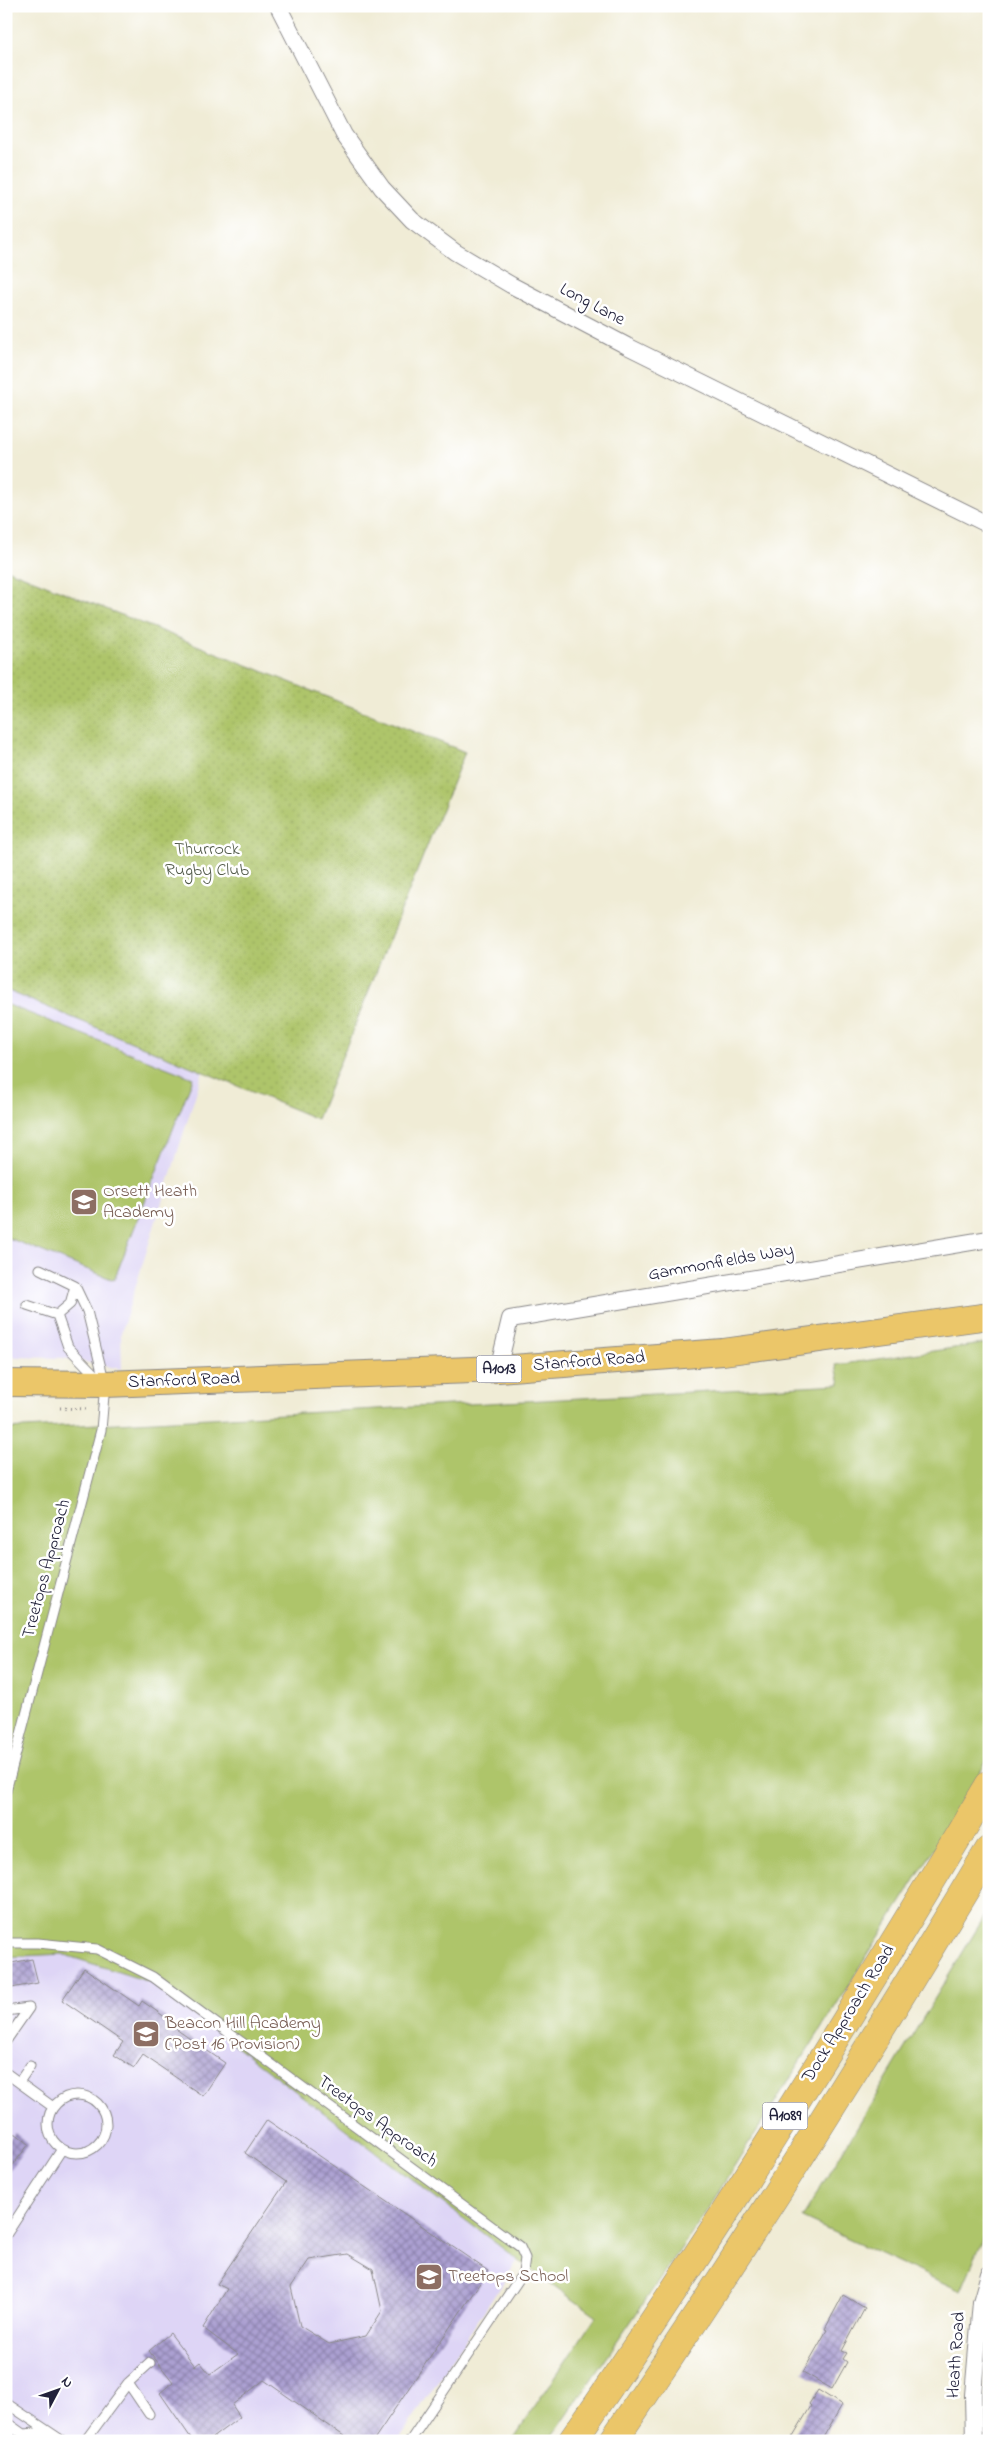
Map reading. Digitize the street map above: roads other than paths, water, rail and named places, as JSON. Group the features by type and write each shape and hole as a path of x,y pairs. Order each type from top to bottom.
{"highway":[{"name":"Dock Approach Road","path":"572,2441 632,2355 864,1991 989,1785"},
{"name":"Dock Approach Road","path":"613,2441 776,2193 890,2013 989,1850"}],"main road":[{"name":"Stanford Road","path":"6,1383 105,1384 498,1369 722,1352 989,1316"}],"street":[{"name":"Long Lane","path":"278,6 344,135 376,180 412,220 455,252 511,285 627,346 989,525"},
{"name":"Gammonfields Way","path":"498,1369 510,1319 989,1238"},
{"name":"Heath Road","path":"974,2441 973,2394 980,2302 989,2274"}],"lane":[{"path":"40,1269 75,1286 70,1304 57,1315"},
{"name":"Treetops Approach","path":"6,1791 101,1430 105,1384 87,1311 75,1286"},
{"path":"27,1305 57,1315"},
{"path":"57,1315 68,1348 105,1384"},
{"name":"Treetops Approach","path":"6,1943 38,1943 97,1949 153,1977 520,2247 525,2258 523,2273 410,2441"},
{"path":"6,2011 29,2008 6,2041"},
{"path":"19,2082 30,2066"},
{"path":"6,2073 53,2107"},
{"path":"68,2096 86,2096 95,2100 110,2116 101,2144 80,2153 62,2149 49,2134 48,2115 53,2107 68,2096"},
{"path":"6,2235 62,2149"},
{"path":"85,2441 128,2384 150,2363"},
{"path":"128,2384 149,2414"},
{"path":"6,2403 63,2441"},
{"path":"6,2422 23,2434 48,2432"}],"place":[{"name":"Orsett Heath Academy","path":"84,1202"},
{"name":"Beacon Hill Academy (Post 16 Provision)","path":"146,2034"},
{"name":"Treetops School","path":"429,2277"}],"park label":[{"name":"Thurrock Rugby Club","path":"207,860"}]}
